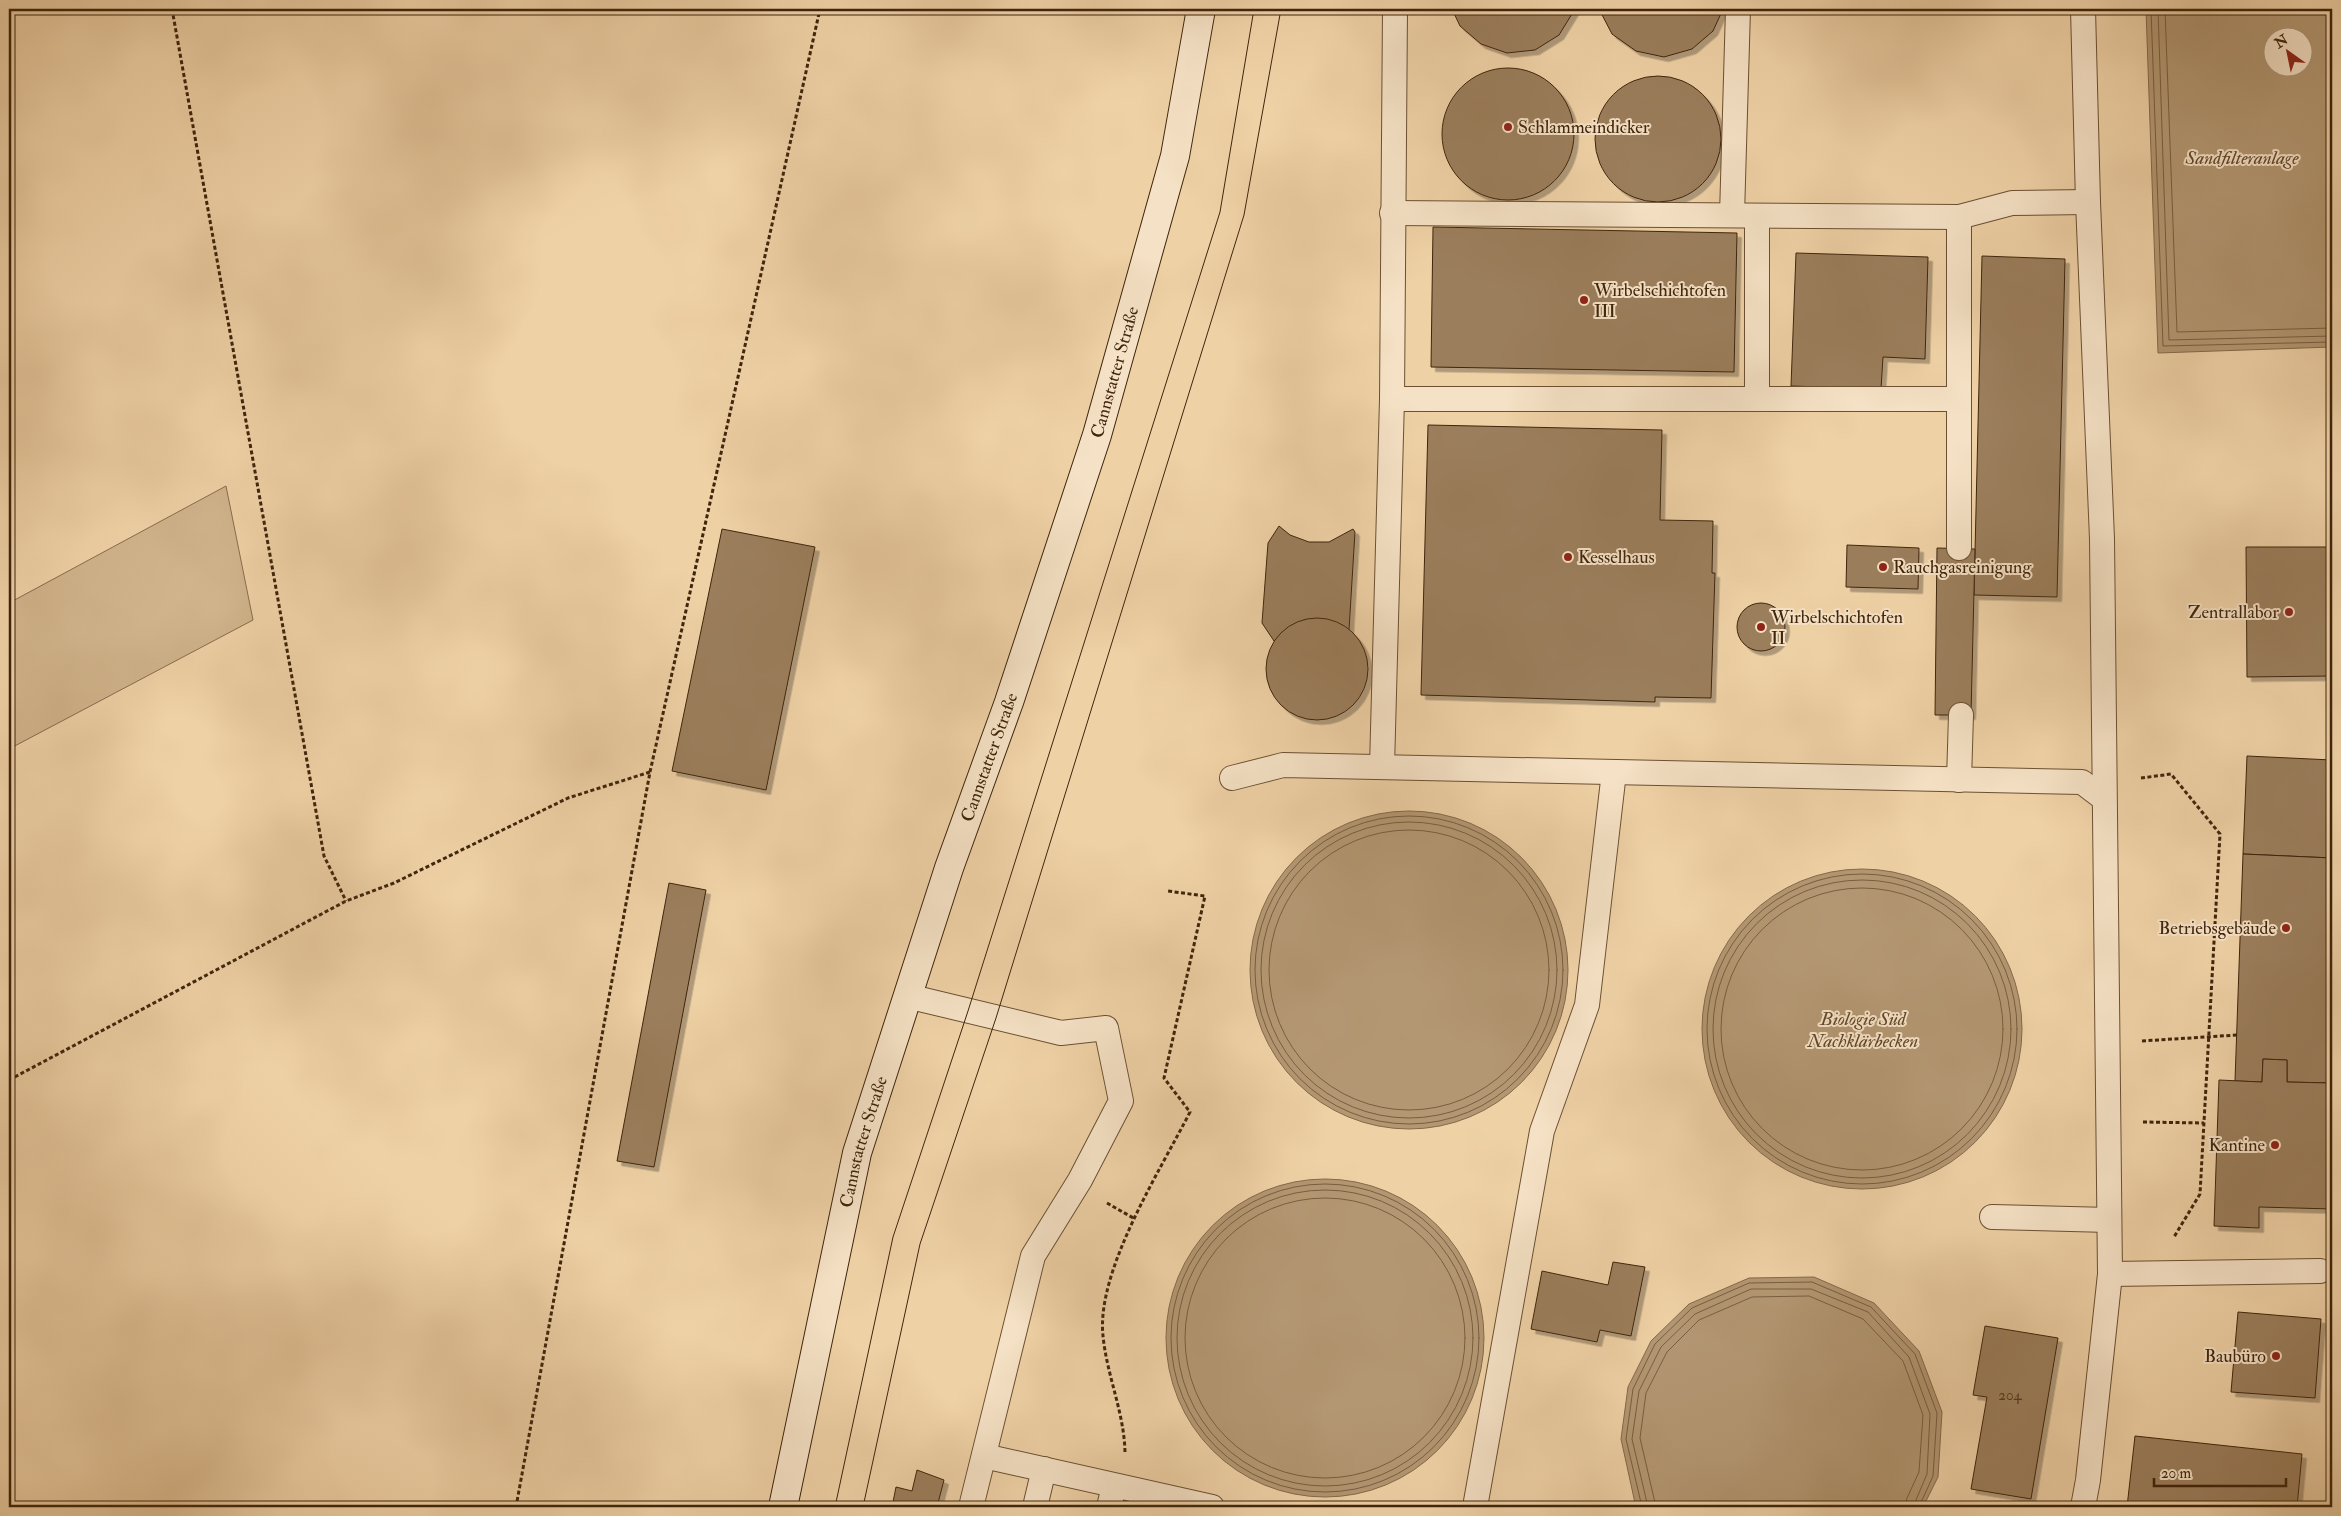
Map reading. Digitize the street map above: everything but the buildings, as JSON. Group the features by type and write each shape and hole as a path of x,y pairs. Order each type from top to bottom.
{"main road":[{"name":"Cannstatter Straße","path":"783,1507 857,1152 949,868 1009,702 1097,435 1175,156 1201,9"}],"lane":[{"path":"1382,767 1392,399 1395,9"},
{"path":"1732,215 1738,9"},
{"path":"2082,1507 2088,1480 2110,1274 2103,798 2102,539 2088,202 2083,9"},
{"path":"1392,213 1958,217 2012,203 2088,202"},
{"path":"1757,216 1757,399"},
{"path":"1958,217 1958,548"},
{"path":"1392,399 1958,399"},
{"path":"1959,780 1961,715"},
{"path":"1232,778 1283,765 2082,782 2103,798"},
{"path":"1475,1507 1542,1131 1587,1005 1614,772"},
{"path":"907,996 1061,1033 1106,1028 1121,1101 1080,1180 1033,1256 971,1507"},
{"path":"1992,1217 2110,1220"},
{"path":"2110,1274 2320,1272"},
{"path":"984,1456 1044,1469 1112,1497 1212,1507"},
{"path":"1035,1507 1044,1469"}],"path":[{"path":"172,9 324,856 346,901"},
{"path":"516,1507 650,772 820,9"},
{"path":"9,1080 346,901 394,883 568,798 650,772"},
{"path":"2154,1274 2200,1194 2220,834 2171,774"},
{"path":"1112,1497 1125,1452 1124,1429 1103,1336 1104,1302 1112,1270 1131,1227 1190,1112 1164,1078 1205,896 1168,891"},
{"path":"2164,1040 2236,1035"},
{"path":"2144,1122 2204,1123"}],"shaded area":[{"path":"226,486 253,620 9,749 9,603"}],"water":[{"name":"Sandfilteranlage","path":"2146,9 2332,9 2332,347 2158,353"},
{"path":"1409,811 1440,814 1470,823 1497,838 1522,857 1541,882 1556,909 1565,939 1568,970 1565,1001 1556,1031 1541,1058 1522,1083 1497,1102 1470,1117 1440,1126 1409,1129 1378,1126 1348,1117 1321,1102 1296,1083 1277,1058 1262,1031 1253,1001 1250,970 1253,939 1262,909 1277,882 1296,857 1321,838 1348,823 1378,814"},
{"name":"Biologie Süd Nachklärbecken","path":"1862,869 1893,872 1923,881 1951,896 1975,916 1995,940 2010,968 2019,998 2022,1029 2019,1060 2010,1090 1995,1118 1975,1142 1951,1162 1923,1177 1893,1186 1862,1189 1831,1186 1801,1177 1773,1162 1749,1142 1729,1118 1714,1090 1705,1060 1702,1029 1705,998 1714,968 1729,940 1749,916 1773,896 1801,881 1831,872"},
{"path":"1309,1179 1341,1179 1371,1186 1400,1197 1438,1225 1457,1249 1472,1277 1484,1322 1484,1354 1472,1399 1457,1427 1438,1451 1414,1470 1386,1485 1341,1497 1309,1497 1279,1490 1250,1479 1212,1451 1202,1439 1184,1413 1173,1384 1166,1354 1166,1322 1173,1292 1184,1263 1212,1225 1224,1215 1250,1197 1279,1186"},
{"path":"1814,1277 1874,1303 1919,1351 1942,1412 1938,1477 1923,1507 1638,1507 1635,1503 1621,1439 1628,1387 1651,1341 1689,1304 1749,1278"}],"tram line":[{"path":"835,1507 893,1237 968,1011 1220,212 1254,9"},
{"path":"863,1507 920,1244 996,1018 1244,215 1281,9"}],"place":[{"name":"Schlammeindicker","path":"1508,127"},
{"name":"Wirbelschichtofen III","path":"1584,300"},
{"name":"Kesselhaus","path":"1568,557"},
{"name":"Rauchgasreinigung","path":"1883,567"},
{"name":"Zentrallabor","path":"2289,612"},
{"name":"Wirbelschichtofen II","path":"1761,627"},
{"name":"Betriebsgebäude","path":"2286,928"},
{"name":"Kantine","path":"2275,1145"},
{"name":"Baubüro","path":"2276,1356"}]}
